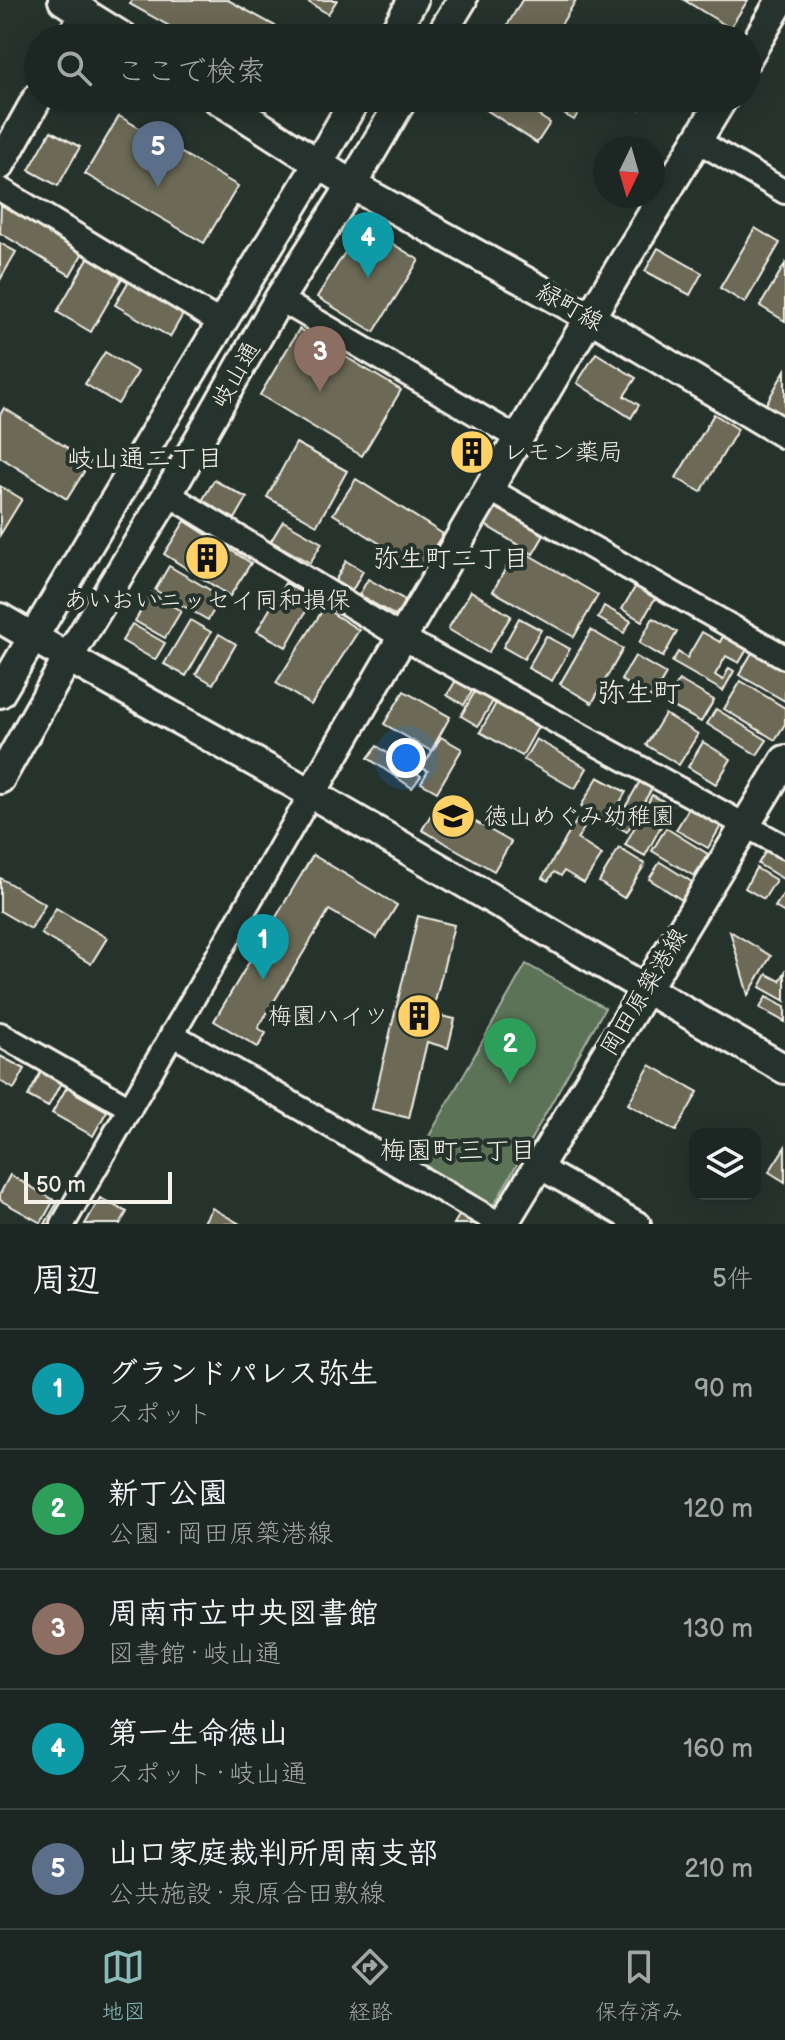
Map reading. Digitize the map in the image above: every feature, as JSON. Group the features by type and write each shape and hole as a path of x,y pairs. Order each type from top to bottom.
{"street":[{"path":"399,24 413,0"},
{"path":"447,24 462,0"},
{"path":"75,24 80,4 106,24"},
{"path":"761,38 779,12"},
{"path":"0,165 30,112"},
{"name":"緑町線","path":"238,112 352,185 591,318 785,434"},
{"name":"岐山通","path":"0,693 348,112"},
{"name":"岐山通","path":"0,779 279,299 395,112"},
{"path":"63,1224 489,489 715,112"},
{"path":"698,141 785,192"},
{"path":"0,189 221,323"},
{"path":"279,299 519,439"},
{"path":"489,489 785,657"},
{"path":"168,494 403,638 785,847"},
{"path":"0,618 785,1069"},
{"name":"岡田原築港線","path":"502,1224 785,760"},
{"path":"0,1034 130,1108"},
{"path":"172,1034 502,1224"},
{"path":"539,1167 639,1224"}],"green space":[{"path":"526,964 605,1008 494,1205 415,1161"}],"building":[{"path":"132,0 228,0 272,24 166,24 130,4"},
{"path":"305,0 337,0 328,14"},
{"path":"522,0 576,0 561,24 508,24"},
{"path":"684,0 748,0 733,24 723,24"},
{"path":"489,112 533,112 550,123 537,143"},
{"path":"560,112 579,112 574,120"},
{"path":"119,116 238,186 204,243 85,174"},
{"path":"51,131 80,147 58,186 29,170"},
{"path":"1,201 84,251 70,275 0,233"},
{"path":"362,225 419,260 374,332 317,297"},
{"path":"755,228 780,243 745,303 720,288"},
{"path":"0,243 16,252 0,280"},
{"path":"658,248 702,273 690,295 645,271"},
{"path":"91,253 125,273 91,332 57,312"},
{"path":"785,264 785,321 760,306"},
{"path":"131,277 186,309 170,337 115,305"},
{"path":"299,329 401,390 362,456 260,395"},
{"path":"105,352 138,372 118,404 85,384"},
{"path":"596,353 636,378 624,396 639,405 631,418 577,383"},
{"path":"785,370 785,418 765,406"},
{"path":"4,408 90,462 67,499 0,457 0,415"},
{"path":"714,414 738,429 701,492 676,478"},
{"name":"レモン薬局","path":"471,434 489,444 473,470 455,459"},
{"path":"296,443 347,471 317,525 267,497"},
{"path":"356,479 443,534 420,569 333,514"},
{"path":"214,480 247,498 235,519 202,501"},
{"path":"0,486 22,499 0,535"},
{"path":"499,501 547,530 533,554 485,525"},
{"name":"あいおいニッセイ同和損保","path":"185,521 251,563 230,596 164,554"},
{"path":"283,521 322,543 310,563 271,541"},
{"path":"517,548 598,595 574,637 493,591"},
{"path":"346,561 363,571 352,591 335,581"},
{"path":"169,566 222,597 208,620 155,590"},
{"path":"368,579 405,600 396,616 359,595"},
{"path":"285,583 313,599 286,647 257,631"},
{"path":"637,584 657,595 642,621 622,609"},
{"path":"471,591 511,616 488,653 448,629"},
{"path":"151,593 181,611 165,638 135,621"},
{"path":"604,606 631,621 624,633 598,618"},
{"path":"324,608 359,630 311,705 276,683"},
{"path":"519,618 541,630 524,659 503,647"},
{"path":"653,618 677,632 663,657 639,643"},
{"path":"190,620 211,632 186,676 164,664"},
{"path":"132,624 165,643 155,660 122,641"},
{"path":"591,630 623,649 592,703 560,684"},
{"path":"702,632 720,642 725,632 749,646 739,663 726,656 715,675 723,680 729,668 734,671 723,691 672,662 678,652 687,658"},
{"path":"219,634 236,644 213,684 196,674"},
{"path":"546,636 570,649 552,681 528,668"},
{"path":"753,651 785,669 785,701 739,675"},
{"path":"635,656 666,674 652,698 621,680"},
{"path":"460,674 477,683 464,705 447,695"},
{"path":"679,680 714,700 701,722 666,703"},
{"path":"741,681 785,708 785,724 775,740 724,709"},
{"path":"478,686 496,696 478,726 461,716"},
{"path":"404,691 450,717 431,751 384,724"},
{"path":"496,703 538,727 522,756 480,732"},
{"path":"716,709 767,740 757,755 707,724"},
{"path":"665,714 698,734 679,765 646,745"},
{"path":"441,737 462,749 437,792 421,783 428,771 422,768"},
{"path":"536,739 587,768 575,789 524,760"},
{"path":"703,742 731,759 716,784 688,767"},
{"path":"377,746 421,776 412,788 368,758"},
{"path":"644,774 656,781 627,832 615,825"},
{"path":"598,777 626,792 609,821 581,806"},
{"path":"652,795 672,806 645,856 625,845"},
{"path":"439,801 511,842 494,871 422,830"},
{"path":"693,801 725,819 708,848 676,830"},
{"path":"577,820 586,825 577,839 602,855 584,883 564,871 561,876 554,872 548,881 542,878"},
{"path":"666,828 708,854 694,876 652,851"},
{"path":"770,844 785,853 785,880 758,864"},
{"path":"619,848 645,864 624,898 599,882"},
{"path":"313,855 397,905 377,938 329,910 258,1028 266,1033 258,1047 214,1021"},
{"path":"660,862 692,882 682,900 649,879"},
{"path":"756,868 776,880 764,899 745,888"},
{"path":"0,878 45,904 31,929 0,911"},
{"path":"785,891 785,913 775,907"},
{"path":"56,908 107,938 91,964 41,934"},
{"name":"梅園ハイツ","path":"418,916 454,925 432,1014 455,1019 448,1048 427,1042 409,1118 372,1109"},
{"path":"730,931 771,956 748,995"},
{"path":"785,972 785,1001 760,987 767,974 780,981"},
{"path":"766,997 785,1007 785,1022 760,1008"},
{"path":"0,1056 25,1069 14,1089 0,1081"},
{"path":"650,1065 698,1092 676,1131 628,1104"},
{"path":"42,1070 62,1081 48,1107 28,1096"},
{"path":"72,1078 81,1084 75,1093 107,1111 93,1136 52,1113"},
{"path":"785,1147 785,1182 769,1172"},
{"path":"10,1175 54,1200 41,1223 0,1200"},
{"path":"100,1198 127,1212 120,1224 85,1224"},
{"path":"59,1200 63,1203 51,1224 45,1224"},
{"path":"464,1207 486,1224 454,1224"},
{"path":"212,1208 240,1224 203,1224"}],"place":[{"name":"山口家庭裁判所周南支部","path":"158,187"},
{"name":"第一生命徳山","path":"368,278"},
{"name":"周南市立中央図書館","path":"320,392"},
{"name":"レモン薬局","path":"472,452"},
{"name":"あいおいニッセイ同和損保","path":"207,558"},
{"name":"徳山めぐみ幼稚園","path":"453,816"},
{"name":"グランドパレス弥生","path":"263,980"},
{"name":"梅園ハイツ","path":"419,1016"},
{"name":"新丁公園","path":"510,1084"}],"district":[{"name":"岐山通二丁目","path":"145,459"},
{"name":"弥生町二丁目","path":"451,559"},
{"name":"弥生町","path":"639,693"},
{"name":"梅園町三丁目","path":"458,1151"}]}
